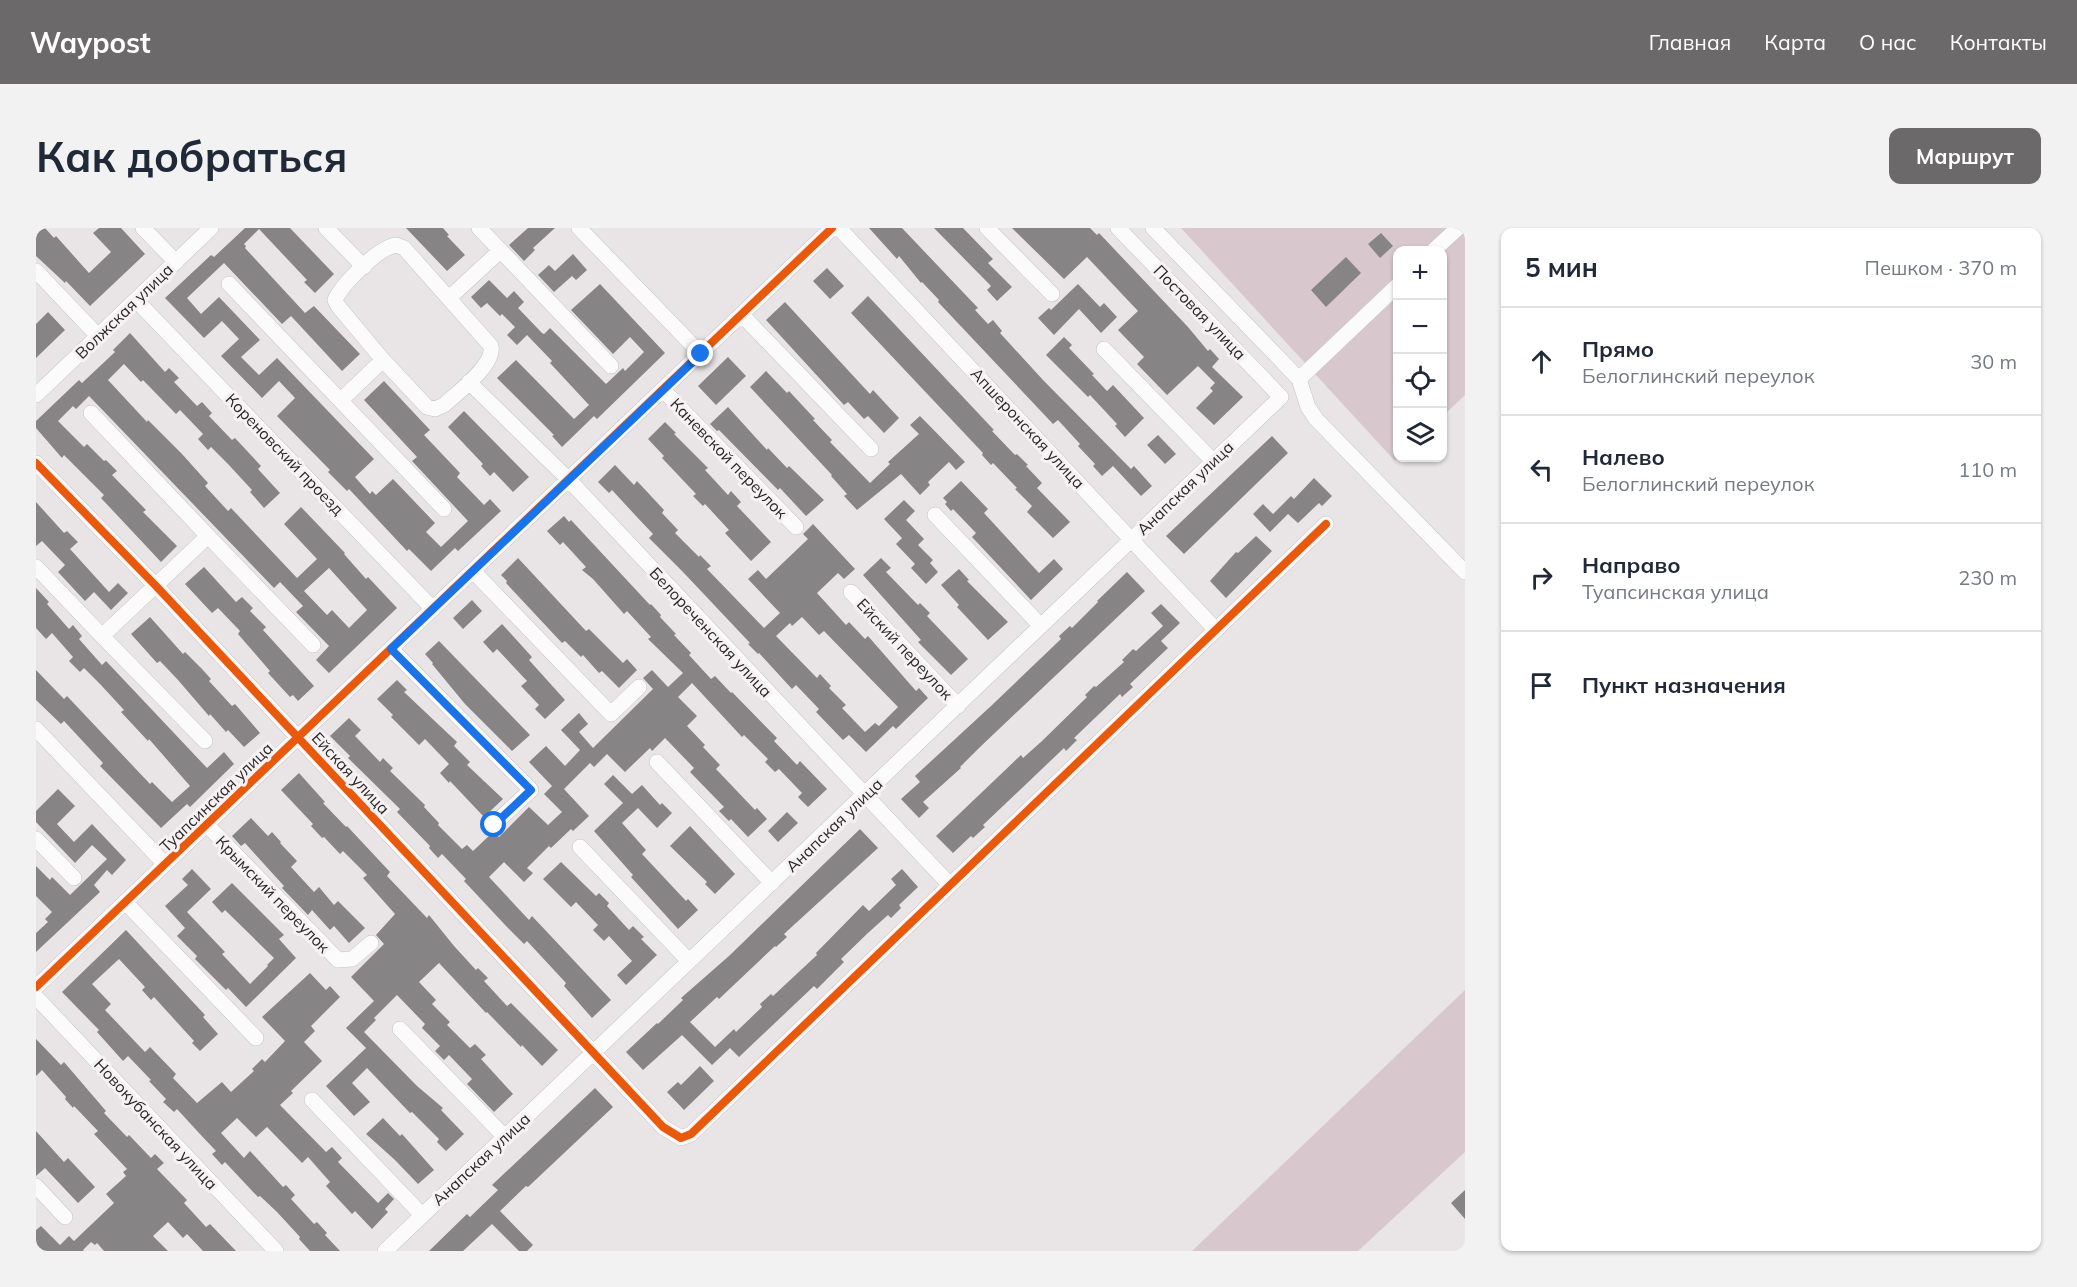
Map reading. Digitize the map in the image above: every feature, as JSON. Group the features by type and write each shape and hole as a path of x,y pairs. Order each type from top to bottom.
{"street":[{"path":"143,228 176,261"},
{"name":"Волжская улица","path":"36,394 211,228"},
{"path":"326,228 364,267"},
{"path":"478,228 611,366"},
{"path":"579,228 701,354"},
{"name":"Туапсинская улица","path":"36,987 832,228"},
{"name":"Апшеронская улица","path":"839,228 1216,630"},
{"path":"987,228 1052,294"},
{"name":"Постовая улица","path":"1118,228 1281,397"},
{"name":"Постовая улица","path":"1153,228 1299,379"},
{"path":"1438,246 1458,228"},
{"path":"396,245 404,248 492,346 489,361 444,405 435,409 428,407 383,360 338,306 335,300 340,290 364,267 384,248 396,245"},
{"path":"449,298 500,251"},
{"path":"36,271 98,336"},
{"path":"229,284 444,509"},
{"path":"1393,290 1299,379 1308,407 1316,419 1465,572"},
{"name":"Кореновский проезд","path":"136,300 433,609"},
{"path":"742,315 871,449"},
{"path":"1104,349 1213,461"},
{"path":"341,400 383,360"},
{"name":"Белореченская улица","path":"469,382 569,480 950,885"},
{"name":"Каневской переулок","path":"663,390 796,526"},
{"name":"Анапская улица","path":"385,1251 1281,397"},
{"path":"91,413 313,645"},
{"name":"Ейская улица","path":"36,463 156,586 663,1127 681,1138 691,1134 950,885"},
{"path":"936,515 1041,626"},
{"path":"950,885 1326,524"},
{"path":"102,636 208,536"},
{"path":"36,567 205,741"},
{"path":"473,571 611,714 639,687"},
{"name":"Ейский переулок","path":"851,592 958,705"},
{"path":"391,649 531,790 494,825"},
{"path":"36,729 165,864"},
{"path":"657,762 772,883"},
{"name":"Крымский переулок","path":"207,825 338,960 352,959 371,943"},
{"path":"36,839 74,878"},
{"path":"580,847 690,961"},
{"path":"125,902 256,1038"},
{"name":"Новокубанская улица","path":"36,997 276,1251"},
{"path":"400,1029 506,1137"},
{"path":"312,1100 422,1215"},
{"path":"36,1186 65,1217"}],"shaded area":[{"path":"1181,228 1465,228 1465,395 1447,412 1447,246 1393,246 1393,459"},
{"path":"1465,990 1465,1152 1358,1251 1192,1251"}],"building":[{"path":"36,228 45,228 54,238 56,236 89,273 111,252 93,233 99,228 121,228 145,254 90,306 66,281 65,283 36,256"},
{"path":"245,228 290,228 334,274 315,293 304,282 307,280 259,229 244,244 245,248 305,313 314,306 360,354 342,371 291,316 282,324 224,263 187,298 201,314 219,297 260,340 241,357 259,375 277,358 374,459 355,477 370,494 372,491 376,495 393,479 435,523 426,532 441,547 468,521 412,461 417,457 364,400 384,381 430,430 424,435 460,473 457,477 484,505 490,499 501,511 458,551 455,548 431,571 409,549 407,551 349,489 347,491 328,472 330,470 277,416 295,398 279,381 262,398 221,356 239,339 222,321 204,338 165,298 211,255 214,257"},
{"path":"406,228 443,228 449,235 447,236 465,255 447,271"},
{"path":"528,228 555,228 533,248 535,250 524,261 509,245"},
{"path":"869,228 902,228 978,308 975,310 988,324 993,320 1002,331 1000,333 1043,380 1131,469 1134,466 1152,486 1141,496 1113,466 1102,476 1093,466 1095,464 1078,446 1080,444 1058,420 1053,424 938,302 939,300 921,283 899,256 897,259"},
{"path":"934,228 963,228 993,259 988,263 1012,287 997,301 987,290 991,286"},
{"path":"1012,228 1090,228 1097,235 1099,233 1208,351 1210,349 1219,359 1212,367 1243,397 1214,425 1196,408 1213,391 1210,388 1215,383 1198,366 1167,395 1137,364 1144,357 1118,330 1138,311 1087,257 1064,279"},
{"path":"1381,233 1393,246 1380,258 1368,244"},
{"path":"573,254 587,270 576,280 572,276 554,292 538,275 549,265 555,271"},
{"path":"1346,257 1361,273 1326,307 1311,290"},
{"path":"827,268 844,286 830,299 813,281"},
{"path":"489,280 507,298 514,291 524,302 518,308 542,333 544,334 550,328 606,384 623,368 625,371 644,352 630,337 613,354 571,310 600,284 665,353 597,419 594,416 562,447 552,436 554,435 497,378 516,360 574,419 589,405 527,335 517,345 507,335 515,327 487,303 481,308 471,297"},
{"path":"1078,284 1100,307 1104,303 1117,317 1101,333 1079,309 1054,335 1038,318 1049,308 1051,310"},
{"path":"868,296 994,430 992,431 1028,465 1026,466 1042,483 1037,488 1070,522 1053,538 1027,512 1032,506 1015,489 1017,488 993,463 991,465 982,455 983,453 851,313"},
{"path":"785,302 870,394 873,390 899,418 884,433 868,416 864,419 848,402 844,405 766,320"},
{"path":"48,312 65,330 36,358 36,324"},
{"path":"130,333 165,372 169,368 179,378 174,382 197,406 202,402 212,413 209,416 232,440 235,438 261,466 258,469 280,493 264,508 250,492 252,490 228,464 211,447 208,450 198,439 203,434 180,410 176,414 124,364 108,380 147,422 148,420 182,454 208,483 205,486 228,511 231,508 297,578 317,559 284,524 301,507 345,553 366,579 368,577 397,608 329,673 316,660 329,646 296,612 303,606 280,582 274,588 89,396 76,409 73,406 58,421 84,447 87,444 117,471 112,475 146,510 143,512 177,546 161,562 101,498 104,495 64,455 62,458 36,428 36,421 79,380 82,383 115,352 113,350","holes":["329,568 367,610 349,628 332,610 327,615 304,591"]},
{"path":"1064,337 1072,345 1069,348 1107,391 1113,385 1144,418 1125,437 1115,426 1117,424 1090,395 1088,397 1046,355"},
{"path":"728,357 746,376 716,405 698,386"},
{"path":"766,371 787,393 789,391 815,419 813,420 832,440 830,442 870,483 890,464 888,462 919,434 910,425 920,416 965,462 956,470 949,462 928,482 930,485 920,495 901,474 857,510 844,496 847,494 832,475 750,387"},
{"path":"728,407 767,450 768,448 787,468 789,466 824,500 806,516 780,488 778,490 719,430 717,431 710,424"},
{"path":"464,411 529,477 513,492 494,472 490,476 481,466 483,464 448,427"},
{"path":"665,422 708,468 705,470 728,495 731,491 741,502 737,506 771,542 751,561 725,533 729,530 705,504 703,506 693,496 696,494 662,458 664,456 648,439"},
{"path":"1158,435 1176,454 1165,464 1147,445"},
{"path":"1272,436 1288,453 1184,554 1166,536"},
{"path":"615,465 634,485 637,481 664,510 662,513 678,530 675,533 711,566 707,569 764,628 780,613 748,579 758,570 766,579 808,539 803,534 813,524 855,569 844,579 838,573 817,593 846,625 849,622 865,639 868,636 916,691 919,688 928,698 896,729 893,726 866,752 849,735 843,740 816,712 819,709 796,685 792,689 649,538 653,534 612,490 609,493 598,482","holes":["802,617 819,635 824,631 898,707 879,726 875,723 865,732 842,708 846,705 829,688 831,686 820,674 817,678 776,636 790,623 792,626"]},
{"path":"1314,478 1332,496 1322,506 1319,503 1298,523 1288,514 1270,532 1253,514 1263,504 1273,514 1291,496 1294,499"},
{"path":"961,481 988,509 984,513 1039,573 1054,559 1063,569 1031,600 972,537 976,533 953,509 951,511 945,504 947,502 943,498"},
{"path":"904,500 915,511 906,520 924,539 918,545 933,560 930,563 938,572 926,584 911,568 915,564 896,544 902,538 884,519"},
{"path":"36,502 64,533 67,531 78,542 70,549 109,592 118,583 128,593 111,610 94,592 85,601 58,572 65,565 42,541 36,546"},
{"path":"564,516 569,522 571,520 661,615 660,617 676,634 674,635 691,653 689,655 711,679 715,676 732,692 777,738 774,741 797,765 800,761 827,789 808,807 798,797 802,793 779,769 775,772 765,762 768,759 744,735 742,737 692,683 678,697 697,716 687,726 720,765 716,769 755,810 757,808 767,819 748,837 731,819 729,821 719,811 724,807 690,772 694,768 665,738 652,751 650,748 625,772 607,754 594,767 590,763 564,789 589,816 551,848 549,846 527,868 533,873 524,882 504,862 489,877 529,920 532,916 611,1000 592,1018 564,986 566,983 527,941 524,944 507,927 442,854 438,858 429,848 430,846 397,812 400,809 348,758 350,756 330,736 349,718 361,730 355,736 380,762 383,758 393,768 390,771 425,805 424,807 439,823 438,825 462,849 467,845 473,851 491,834 499,837 529,807 548,825 562,812 544,794 552,786 529,762 546,746 565,766 580,750 561,730 579,713 588,724 579,732 593,748 653,689 643,678 652,670 668,687 683,673 648,639 651,637 627,611 624,614 582,570 586,567 563,542 560,545 547,531"},
{"path":"1256,536 1272,551 1226,598 1210,581 1236,552 1238,553"},
{"path":"518,558 586,631 589,629 623,663 627,659 637,670 619,688 602,671 599,673 583,655 581,657 565,641 562,643 506,583 507,581 501,575"},
{"path":"881,558 891,568 886,572 918,605 920,603 930,613 927,616 968,659 951,675 918,642 921,640 863,575"},
{"path":"204,567 236,602 242,597 253,608 250,611 266,627 263,630 314,686 298,701 293,695 290,697 268,673 270,671 238,634 240,631 218,608 212,613 185,584"},
{"path":"959,569 969,580 967,581 1008,622 988,640 957,607 959,605 941,585"},
{"path":"1127,572 1145,591 923,802 929,808 919,818 901,799 920,782 915,776 1061,639 1059,636 1070,626 1072,628"},
{"path":"36,588 69,629 73,625 82,636 79,639 102,665 106,661 207,768 224,752 234,764 190,807 187,804 161,828 100,766 103,763 64,721 61,724 36,700 36,670 64,699 67,696 150,784 152,782 172,802 190,786 149,739 148,741 121,712 124,710 101,685 84,668 80,672 69,661 73,657 52,633 46,639 36,628"},
{"path":"472,600 482,611 463,629 453,618"},
{"path":"1161,604 1180,623 1161,641 1168,648 1130,684 1133,687 1122,697 1120,694 1074,738 1077,740 1066,751 1064,748 983,825 985,827 973,838 971,836 953,853 936,836 1021,755 1023,758 1042,741 1087,697 1085,695 1094,686 1096,687 1124,662 1122,660 1133,649 1136,651 1163,626 1151,613"},
{"path":"150,617 183,654 185,652 202,669 211,679 209,681 232,706 235,704 260,733 244,747 210,714 209,716 160,661 157,663 131,634"},
{"path":"502,624 532,657 529,660 565,700 545,719 535,709 539,705 521,686 527,681 497,649 493,653 483,642"},
{"path":"439,641 530,735 512,751 465,704 425,654"},
{"path":"397,680 407,690 404,692 457,742 454,746 470,762 467,765 503,799 484,817 440,773 449,764 425,739 419,745 377,699"},
{"path":"299,773 325,802 323,803 390,872 387,876 427,918 429,915 476,970 478,968 488,978 484,981 507,1006 511,1003 558,1050 542,1066 486,1013 439,963 419,982 436,1000 432,1004 450,1022 447,1025 470,1048 475,1044 486,1055 481,1059 513,1094 494,1112 467,1084 472,1079 449,1055 444,1060 435,1051 440,1046 422,1028 425,1024 397,995 374,1018 376,1020 364,1032 417,1086 443,1108 441,1110 464,1134 446,1151 437,1142 439,1139 412,1112 410,1113 367,1068 352,1083 370,1102 354,1116 326,1086 366,1048 346,1028 374,1001 351,977 384,944 376,935 395,914 363,878 367,875 343,851 340,854 324,837 322,838 311,826 313,824 281,790"},
{"path":"613,775 632,794 642,785 660,805 662,803 672,813 657,828 638,808 622,823 646,850 642,854 686,901 688,899 698,910 678,929 631,877 633,875 594,831 623,803 604,784"},
{"path":"58,789 75,806 57,824 74,842 92,824 126,860 112,875 107,870 94,885 100,892 36,952 36,933 48,922 45,919 52,912 36,896 36,866 50,880 52,877 70,895 107,859 92,845 75,863 36,822 36,811"},
{"path":"787,812 798,823 778,842 768,831"},
{"path":"251,818 268,836 272,832 281,842 297,861 291,867 314,892 319,887 334,905 338,901 365,928 349,943 334,926 330,930 312,910 308,915 245,843 241,846 232,836"},
{"path":"690,826 735,874 715,894 705,884 707,882 670,846"},
{"path":"860,829 878,848 784,934 787,937 719,999 717,997 690,1022 715,1047 734,1029 736,1032 762,1007 760,1004 771,994 773,996 817,955 816,953 863,905 869,911 896,885 891,879 902,869 918,887 899,905 901,908 891,918 888,915 869,932 841,959 844,962 817,989 814,986 739,1057 730,1048 712,1065 682,1035 643,1070 626,1052 658,1024 683,1000 681,998 729,956"},
{"path":"561,862 596,896 599,893 609,903 607,906 629,930 633,926 644,937 641,939 657,955 626,985 617,975 632,961 609,936 604,941 593,930 598,925 576,902 571,907 543,879"},
{"path":"192,869 211,889 187,912 225,952 222,954 250,984 274,958 225,910 222,913 212,902 232,883 284,935 279,939 296,958 246,1007 195,959 197,956 177,936 185,928 165,906 188,885 182,879"},
{"path":"126,930 205,1015 203,1017 218,1034 200,1051 192,1043 194,1041 154,997 151,1000 142,990 145,987 119,959 92,984 111,1004 105,1010 145,1052 150,1047 176,1074 173,1078 197,1103 222,1082 231,1092 254,1071 252,1069 262,1059 265,1062 285,1041 262,1017 310,973 326,990 330,986 340,997 311,1026 315,1031 304,1042 322,1061 280,1105 326,1152 332,1147 342,1158 338,1162 378,1203 388,1193 394,1199 385,1209 388,1212 372,1229 355,1211 352,1214 326,1186 330,1182 308,1157 302,1163 267,1127 256,1137 237,1118 221,1133 244,1158 250,1151 283,1187 286,1185 295,1195 291,1199 314,1224 317,1222 327,1233 325,1235 340,1251 310,1251 277,1212 260,1196 258,1197 225,1162 222,1165 212,1154 216,1151 177,1109 174,1112 163,1102 166,1099 149,1081 151,1080 128,1056 123,1061 97,1032 99,1030 62,992"},
{"path":"36,1039 61,1065 64,1062 106,1111 104,1113 127,1137 129,1135 151,1158 155,1154 164,1163 157,1169 187,1200 184,1203 206,1227 210,1224 236,1251 203,1251 187,1234 183,1238 168,1222 153,1236 168,1251 104,1251 97,1243 95,1245 91,1242 84,1251 36,1251 36,1230 41,1226 60,1245 69,1236 74,1241 114,1203 106,1194 126,1176 123,1172 127,1169 94,1134 98,1131 74,1106 73,1108 42,1070 36,1076"},
{"path":"700,1066 714,1081 684,1110 667,1092 678,1082 681,1085"},
{"path":"595,1088 613,1107 500,1211 533,1245 527,1251 519,1251 492,1224 463,1251 429,1251 467,1214 470,1217 498,1190 492,1185"},
{"path":"383,1118 400,1136 402,1134 434,1170 418,1184 366,1134"},
{"path":"36,1131 64,1162 68,1158 95,1187 78,1203 45,1168 36,1176"},
{"path":"1465,1190 1465,1219 1451,1203"}],"cycle path":[{"path":"36,987 832,228"},
{"path":"36,463 156,586 663,1127 681,1138 691,1134 1326,524"}],"route":[{"path":"494,825 531,790 391,649 701,354"}]}
